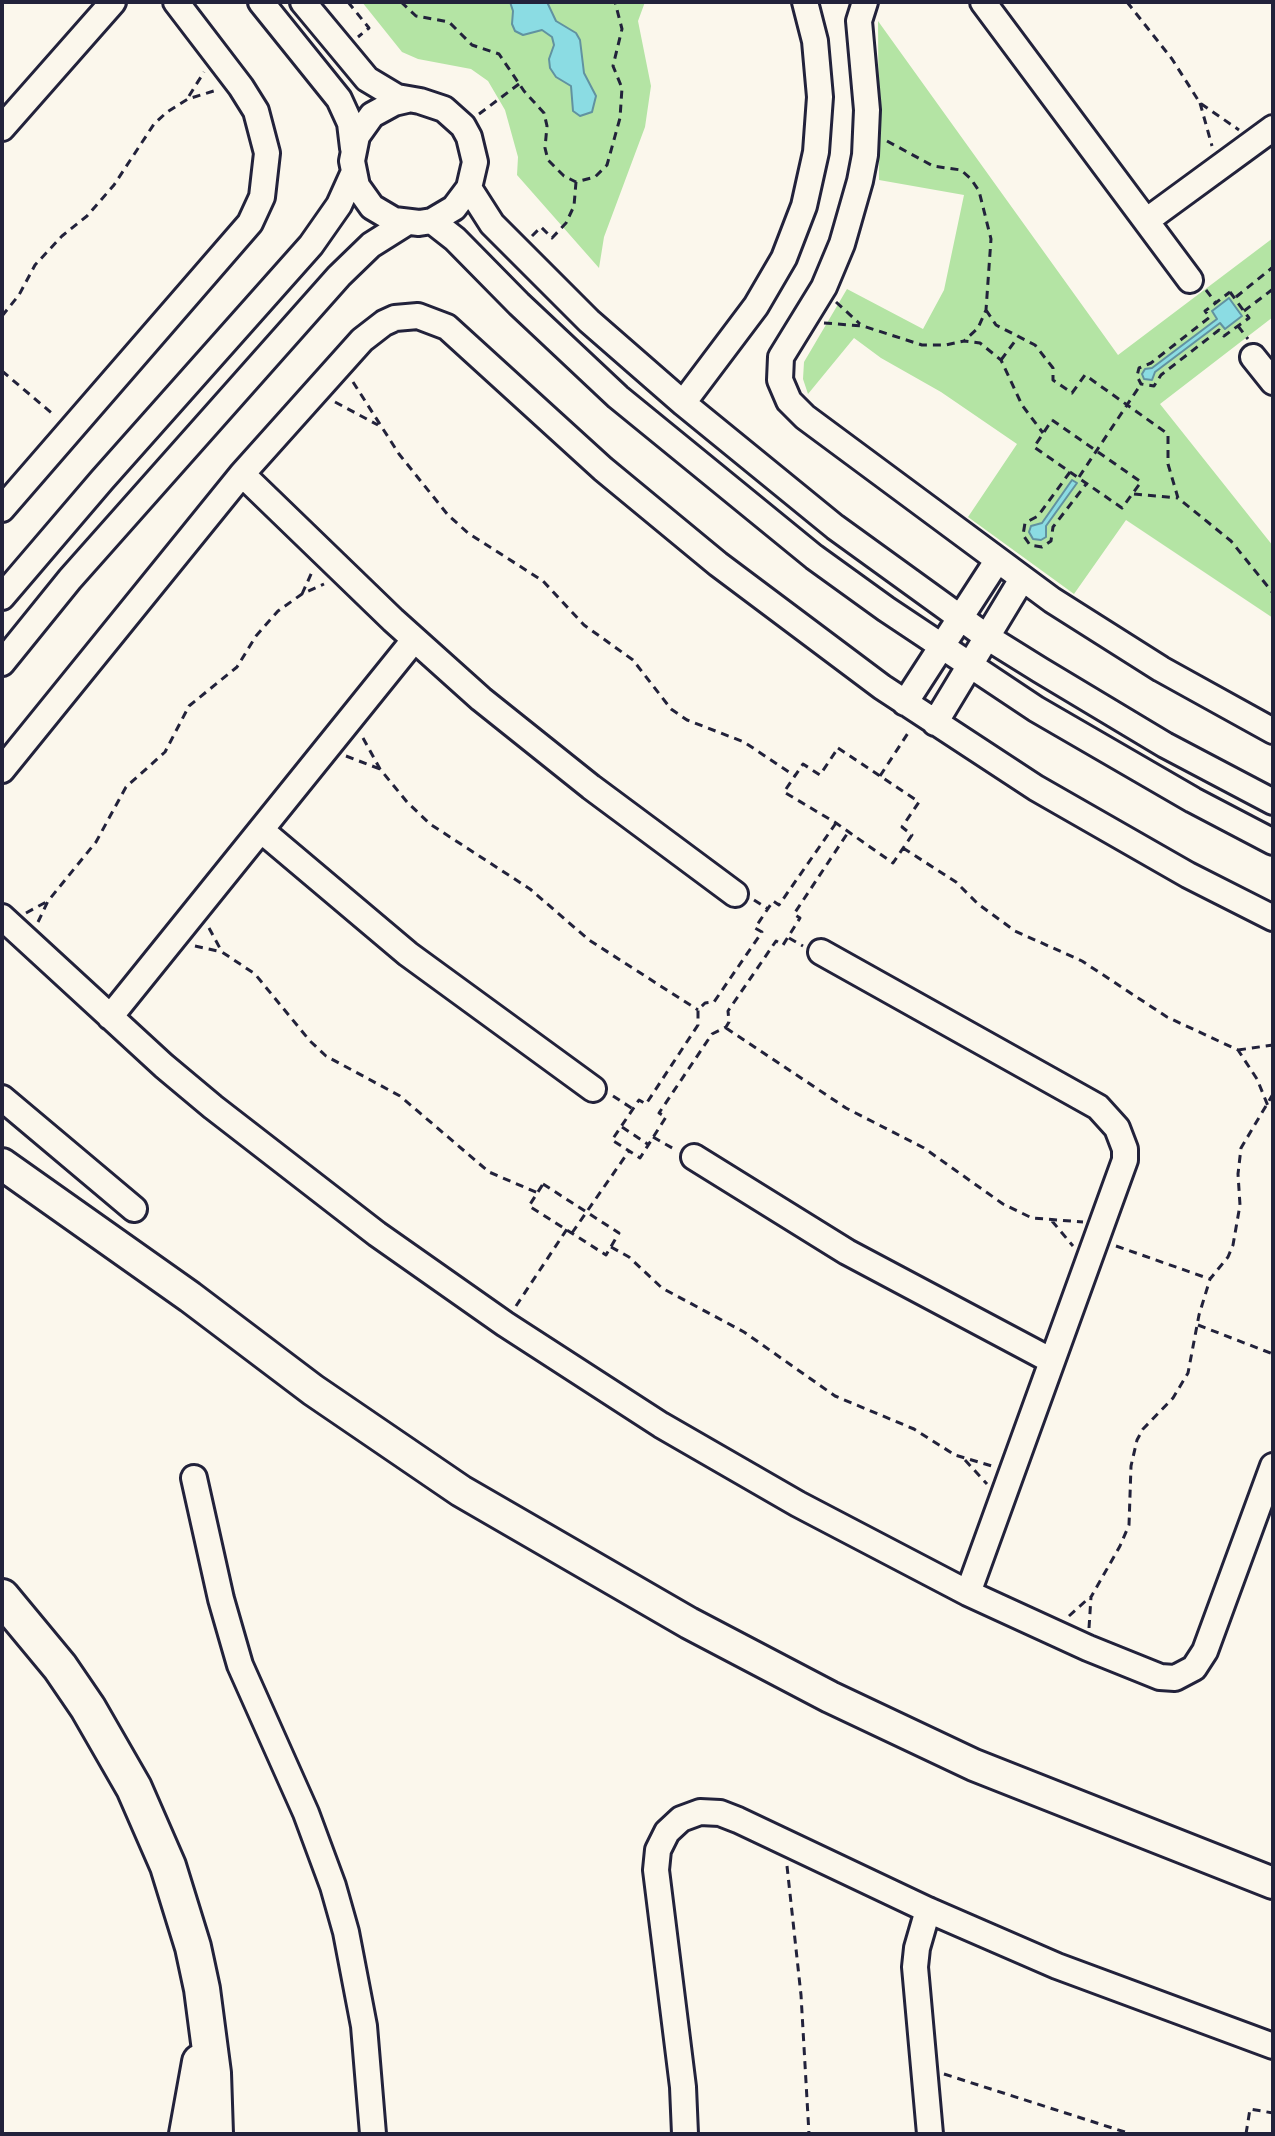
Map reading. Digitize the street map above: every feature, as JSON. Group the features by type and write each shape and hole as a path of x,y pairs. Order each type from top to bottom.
{"highway":[{"path":"2,1597 60,1667 94,1719 134,1788 162,1853 193,1947 209,2031 215,2134"},
{"path":"187,2134 196,2078 209,2031"}],"main road":[{"path":"2,1164 190,1297 313,1390 461,1491 689,1623 830,1697 974,1765 1273,1883"}],"street":[{"path":"2,128 113,2"},
{"path":"2,509 250,223 262,197 267,153 256,111 176,2"},
{"path":"261,2 339,99 350,123 353,174 357,186 372,207 382,215 406,223 432,221 454,208 469,188 475,162 463,126 444,109 387,93 367,79 303,2"},
{"path":"683,403 756,306 784,258 804,206 816,152 820,97 815,41 805,2"},
{"path":"865,2 859,31 867,133 852,211 824,287 785,347 780,368 783,391 796,410 1022,579 1161,669 1273,731"},
{"path":"983,2 1190,280"},
{"path":"353,148 357,136 372,115 407,100"},
{"path":"1146,221 1264,134"},
{"path":"2,597 311,245 330,220 353,174"},
{"path":"469,188 492,224 589,321 683,403 835,527 987,637 1115,716 1273,802"},
{"path":"432,221 455,239 574,357 674,445 814,557 969,666 1114,756 1273,842"},
{"path":"2,663 70,579 339,276 371,245 406,223"},
{"path":"2,770 242,474 315,392 373,330 395,318 418,316 447,327 603,469 808,634 1036,788 1116,835 1273,918"},
{"path":"1253,357 1273,382"},
{"path":"242,474 414,640 536,744 735,894"},
{"path":"921,713 941,647 997,561"},
{"path":"921,713 969,666 1022,579"},
{"path":"110,1017 414,640"},
{"path":"261,830 408,954 593,1089"},
{"path":"2,917 164,1066 264,1148 377,1234 505,1324 594,1383 729,1465 867,1542 1088,1648 1160,1677 1175,1678 1194,1668 1205,1651 1273,1466"},
{"path":"821,952 1105,1113 1122,1138 1125,1160 968,1593"},
{"path":"2,1098 134,1209"},
{"path":"694,1157 847,1252 1052,1361"},
{"path":"194,1478 221,1599 240,1665 306,1813 346,1932 364,2026 373,2134"},
{"path":"685,2134 683,2087 656,1870 658,1850 667,1832 681,1819 700,1812 720,1813 928,1910 1097,1982 1273,2046"},
{"path":"928,1910 915,1967 930,2134"}],"path":[{"path":"401,2 416,16 443,20 454,25 472,45 495,51 544,113 548,160 564,176 576,182 595,177 607,165 620,118 622,88 613,66 622,29 615,3"},
{"path":"1127,2 1172,59 1200,103 1219,168"},
{"path":"188,99 204,72"},
{"path":"463,126 519,84"},
{"path":"2,316 19,295 35,265 62,236 87,216 114,185 154,124 188,99 217,90"},
{"path":"1200,103 1264,134"},
{"path":"867,133 895,144 924,163 961,170 979,191 990,230 986,310 978,328 964,341"},
{"path":"518,251 541,227 552,238 566,223 574,206 576,182"},
{"path":"1234,298 1273,267"},
{"path":"824,287 863,326"},
{"path":"1244,311 1273,289"},
{"path":"1230,292 1249,318 1224,336 1219,330 1161,375 1154,386 1141,384 1137,376 1142,364 1151,363 1210,317 1205,311 1230,292"},
{"path":"986,310 996,325 1041,350 1053,368 1053,380 1072,393 1085,375 1168,434 1168,464 1178,498"},
{"path":"800,325 828,323 863,326 922,345 964,341 980,343 1001,360 1022,405 1043,433"},
{"path":"1001,360 1018,337"},
{"path":"341,364 414,475 448,515 468,533 543,581 584,625 633,660 671,709 687,720 744,742 795,776"},
{"path":"2,371 71,430"},
{"path":"1078,478 1141,384"},
{"path":"315,392 381,426"},
{"path":"1052,420 1141,482 1122,508 1034,447 1043,433 1052,420"},
{"path":"1070,472 1038,516 1025,523 1023,535 1030,545 1042,547 1051,541 1053,527 1087,483"},
{"path":"1132,494 1150,493 1178,498 1231,541 1273,593"},
{"path":"302,594 312,572"},
{"path":"29,942 48,901 96,842 126,787 165,752 189,706 237,667 267,622 302,594 324,584"},
{"path":"880,776 921,713"},
{"path":"351,718 380,769 430,824 530,889 589,940 698,1010"},
{"path":"838,748 880,776 919,802 902,827 912,835 893,863 849,831 784,792 803,764 820,775 838,748"},
{"path":"327,749 380,769"},
{"path":"836,823 779,905 773,901 755,928 762,932 714,1002 705,1003 698,1010 698,1025 646,1104 639,1100 612,1140 640,1158 666,1117 659,1113 712,1034 726,1027 728,1011 776,941 783,945 800,918 794,914 849,831"},
{"path":"903,848 956,882 978,904 1015,931 1082,961 1167,1017 1238,1050 1257,1079 1268,1106"},
{"path":"199,907 222,952"},
{"path":"171,941 222,952 255,974 326,1056 400,1096 489,1172 538,1193"},
{"path":"726,1027 846,1108 924,1148 1003,1204 1032,1218 1100,1231 1210,1279"},
{"path":"1238,1050 1273,1045"},
{"path":"1051,1631 1091,1597 1129,1525 1131,1466 1137,1440 1181,1386 1194,1351 1197,1325 1210,1279 1228,1257 1233,1245 1240,1205 1238,1174 1241,1148 1273,1094"},
{"path":"621,1127 649,1145"},
{"path":"572,1233 629,1151"},
{"path":"543,1184 586,1212 619,1233 606,1255 529,1206 543,1184"},
{"path":"1052,1221 1088,1264"},
{"path":"505,1324 567,1229"},
{"path":"611,1247 629,1257 662,1288 744,1332 820,1387 865,1410 914,1429 965,1460 1001,1501"},
{"path":"1197,1325 1273,1354"},
{"path":"965,1460 1012,1471"},
{"path":"1088,1648 1091,1597"},
{"path":"785,1842 801,1995 809,2134"},
{"path":"923,2067 1131,2134"},
{"path":"1246,2134 1250,2109 1273,2113"}],"green space":[{"path":"362,2 645,2 638,21 651,86 645,127 604,237 599,268 517,175 518,157 505,110 488,81 471,69 418,59 402,52"},
{"path":"878,21 1118,355 1273,238 1273,317 1160,404 1273,546 1273,618 1126,520 1074,594 968,517 1017,444 854,338 808,394 803,379 804,362 847,289 923,329 944,290 964,195 879,180"}],"water":[{"path":"510,2 547,2 556,21 576,33 580,40 584,73 596,96 592,112 580,116 573,111 571,86 556,77 550,68 549,59 554,45 552,37 542,30 523,35 515,31"},
{"path":"1229,298 1242,316 1225,329 1220,323 1155,372 1152,380 1144,379 1142,374 1145,369 1152,368 1217,319 1212,311"},
{"path":"1072,480 1077,483 1046,526 1046,537 1033,539 1029,532 1031,526 1042,523"}]}
